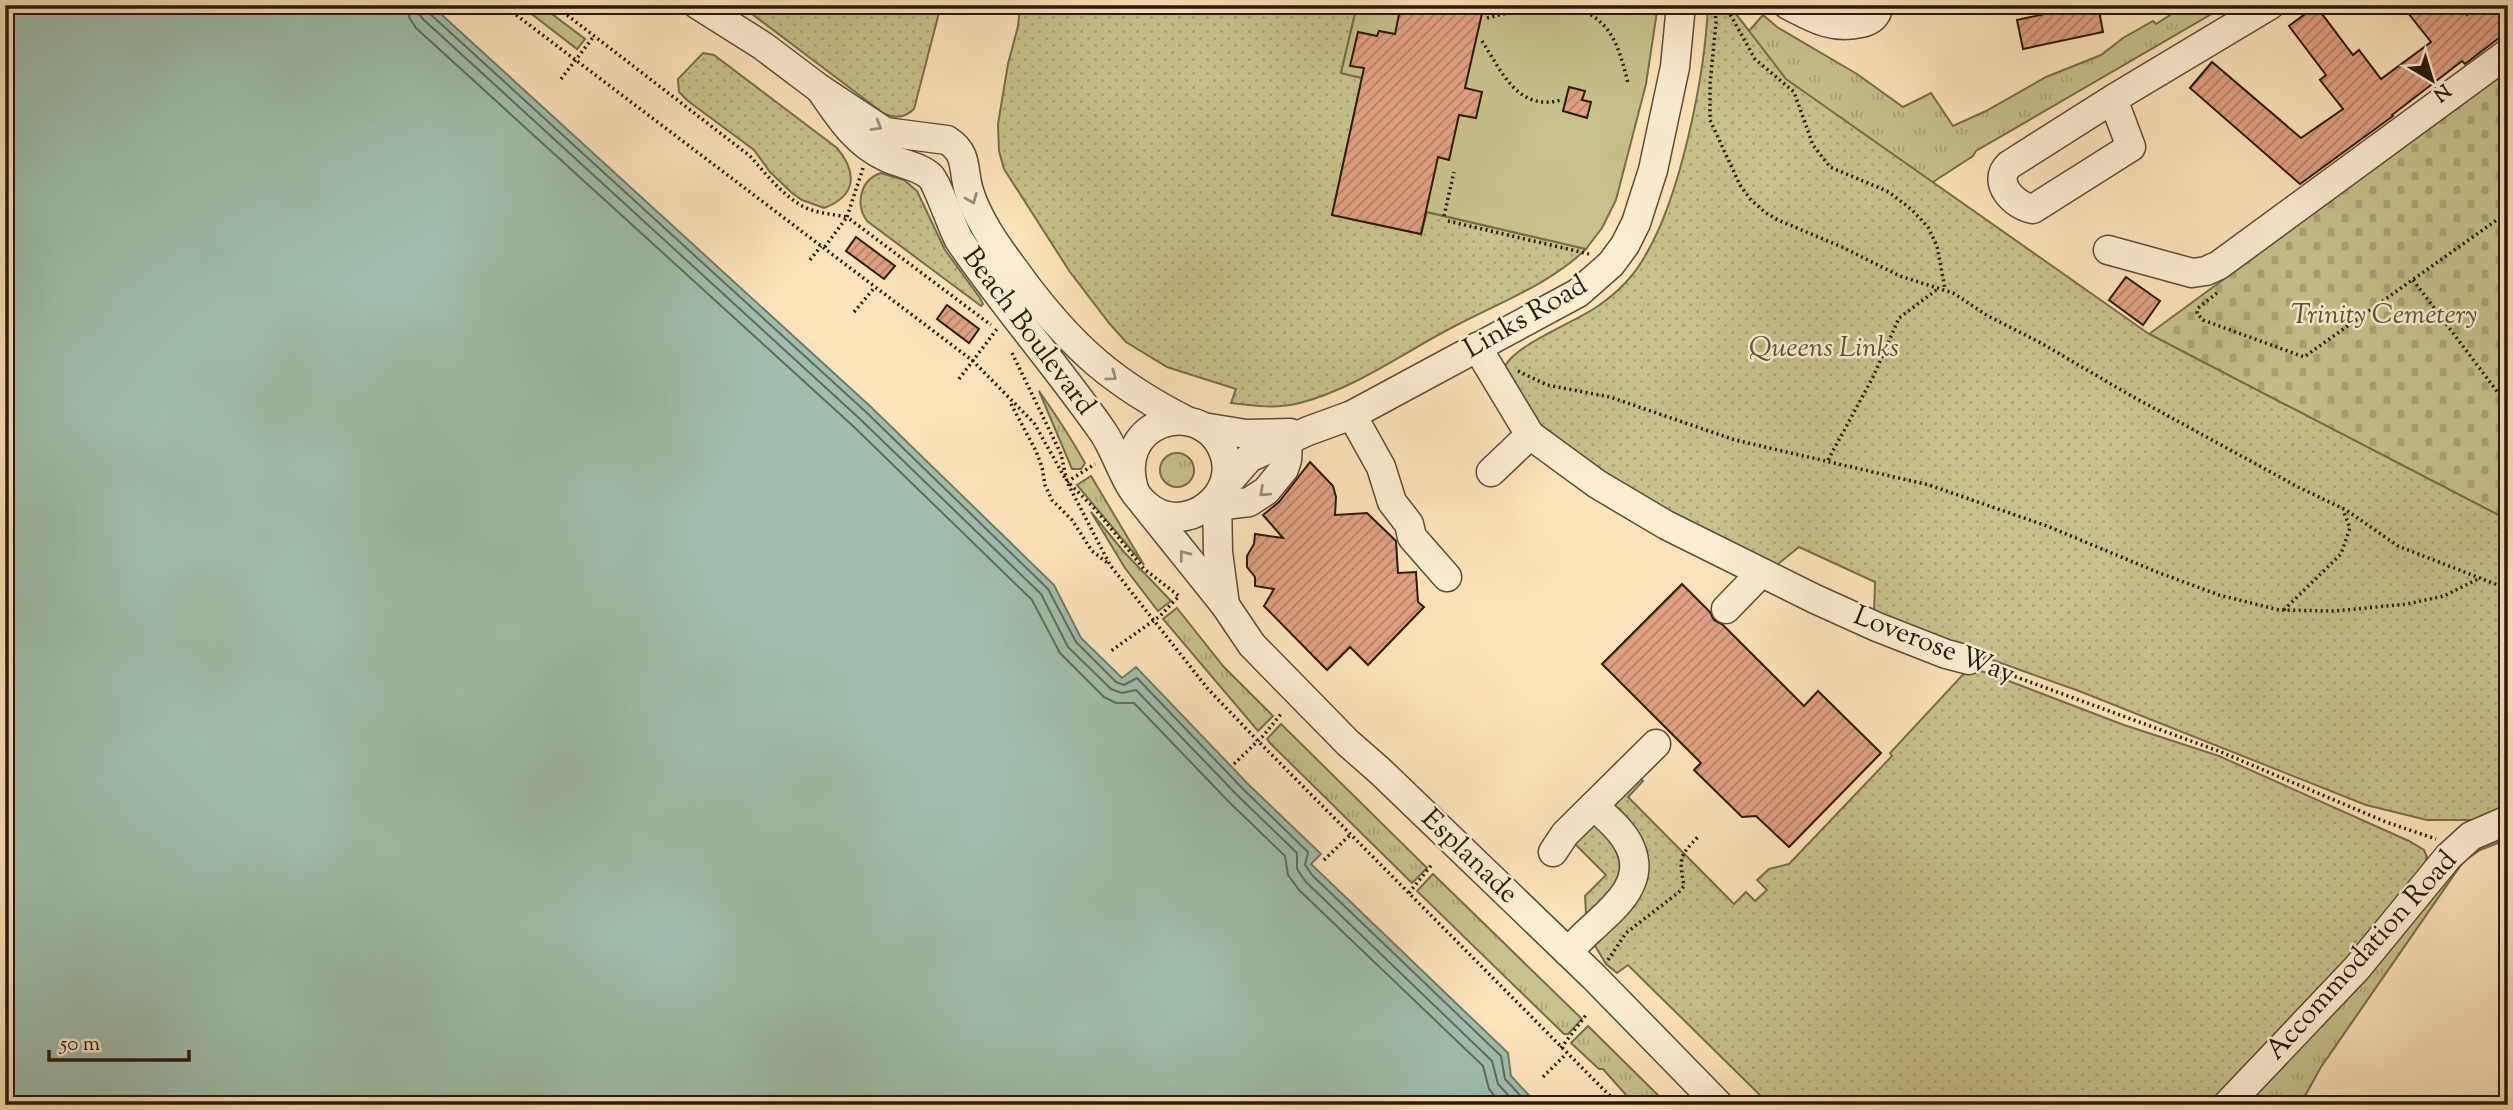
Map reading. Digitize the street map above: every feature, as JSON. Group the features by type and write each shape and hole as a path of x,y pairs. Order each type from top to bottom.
{"street":[{"path":"698,5 763,46 820,89"},
{"name":"Links Road","path":"1195,424 1260,435 1298,436 1352,415 1578,292 1596,279 1625,245 1636,223 1653,170 1675,66 1681,5"},
{"path":"1788,5 1816,20 1836,26 1867,22 1874,17 1879,5"},
{"path":"2113,99 2131,147 2033,209 2016,204 2003,184 2001,177 2004,170 2113,99 2270,5"},
{"path":"2108,250 2192,273 2219,265 2508,53"},
{"name":"Beach Boulevard","path":"820,89 885,132 947,140 960,150 969,193 988,232 1063,332 1096,364 1115,378 1148,401 1195,424"},
{"name":"Beach Boulevard","path":"820,89 847,127 865,145 897,162 925,172 933,179 959,240 1105,435 1140,498"},
{"name":"Loverose Way","path":"1477,347 1530,435 1560,459 1640,510 1761,573 1877,627 1946,654 1969,660"},
{"path":"1352,415 1374,452 1392,502 1409,524 1412,537 1447,577"},
{"path":"1171,421 1195,424 1213,435 1222,447 1226,468 1216,500 1196,514 1169,517 1156,512 1140,498 1130,469 1135,446 1144,434 1156,425 1171,421"},
{"path":"1491,472 1530,435"},
{"path":"1216,500 1249,502 1266,491 1284,469 1298,436"},
{"name":"Esplanade","path":"1140,498 1225,605 1241,631 1276,670 1348,743 1381,771 1594,977 1719,1105"},
{"name":"Esplanade","path":"1216,500 1218,552 1225,605"},
{"path":"1726,609 1761,573"},
{"path":"1553,852 1565,834 1656,744"},
{"path":"1568,952 1619,904 1634,877 1635,864 1631,848 1623,835 1594,806"},
{"name":"Accommodation Road","path":"2227,1105 2357,968 2441,864 2472,836 2508,820"}],"path":[{"path":"503,5 973,361 1034,423 1110,565 1208,689 1619,1105"},
{"path":"554,5 750,156 771,180 798,204 820,212 848,217 1003,335"},
{"path":"1487,18 1540,5"},
{"path":"1565,5 1585,12 1606,27 1615,39 1628,83"},
{"path":"1715,5 1710,120 1746,195 1778,220 1900,276 1942,289 2298,487 2342,508 2398,546 2508,589"},
{"path":"1725,5 1755,59 1794,92 1813,145 1830,167 1889,192 1928,227 1937,246 1942,289"},
{"path":"561,79 594,36"},
{"path":"1482,41 1506,79 1520,93 1537,103 1562,100"},
{"path":"810,260 848,217 864,164"},
{"path":"1444,216 1454,172"},
{"path":"2221,290 2198,308 2197,313 2203,320 2304,357 2508,212"},
{"path":"1448,221 1614,260"},
{"path":"2413,280 2508,405"},
{"path":"854,312 875,286"},
{"path":"1828,460 1873,377 1899,318 1942,289"},
{"path":"959,379 997,329"},
{"path":"1009,346 1056,442 1067,482 1096,510 1144,569 1180,596 1153,621 1111,651"},
{"path":"1515,369 1548,384 1610,397 1735,440 1929,485 2036,522 2219,595 2284,610 2335,611 2407,604 2444,596 2480,578"},
{"path":"1009,399 1036,451 1052,500 1072,520 1092,551 1110,565"},
{"path":"1067,482 1095,464"},
{"path":"2284,610 2341,554 2350,528 2342,508"},
{"name":"Loverose Way","path":"1969,660 2221,752 2386,822 2458,847"},
{"path":"1234,764 1282,714"},
{"path":"1324,860 1350,835"},
{"path":"1594,977 1626,933 1684,886 1680,860 1683,852 1699,835"},
{"path":"1409,893 1433,863"},
{"path":"1561,1048 1586,1015"},
{"path":"1543,1077 1567,1053"}],"green space":[{"path":"520,5 540,5 585,39 577,49"},
{"path":"740,5 941,5 914,109 900,117 883,113"},
{"path":"1020,5 1357,5 1341,73 1362,78 1421,234 1426,212 1586,249 1572,262 1540,283 1340,389 1291,405 1231,403 1236,389 1167,367 1126,342 1070,272 1004,169 999,151 998,124"},
{"path":"1357,5 1658,5 1646,84 1616,200 1602,228 1586,249 1427,212 1421,234 1332,215 1362,78 1341,73"},
{"name":"Queens Links","path":"1708,5 1729,5 1786,79 2149,334 2508,520 2508,813 2478,820 2427,820 2366,805 2079,691 1925,636 1874,615 1875,582 1799,547 1773,568 1619,486 1541,429 1505,371 1505,366 1534,341 1588,313 1605,301 1630,277 1645,256 1670,201 1689,134 1702,65"},
{"path":"2186,5 2227,5 1976,151 1973,156 1933,182 2028,329 2122,384 2454,543 2508,539 2508,588 2401,546 2347,509 2297,485 2223,442 2130,394 2042,341 1996,319 1946,287 1938,243 1926,221 1877,180 1813,102 1762,65 1730,11 1732,9 1749,31 1763,15 1777,27 1857,74 1903,107 1931,93 1953,126 1986,111 2046,77 2101,55 2123,38 2153,21 2156,24"},
{"path":"703,53 714,55 837,148 851,175 848,190 842,197 824,208 802,200 770,172 754,150 679,92 678,79"},
{"name":"Trinity Cemetery","path":"2508,71 2508,520 2149,334"},
{"path":"881,173 904,180 917,191 945,250 980,298 983,304 981,306 867,221 861,207 862,193 868,181"},
{"path":"1039,391 1085,463 1081,469 1072,469"},
{"path":"1177,453 1189,458 1194,470 1189,482 1177,487 1165,482 1160,470 1165,458"},
{"path":"1091,476 1144,565 1077,485"},
{"path":"1091,512 1124,552 1171,601 1158,611 1125,568"},
{"path":"1177,608 1223,666 1273,716 1258,731 1163,619"},
{"path":"1969,668 2124,725 2219,756 2424,850 2427,857 2424,867 2404,895 2265,1052 2213,1105 1770,1105 1628,965 1617,973 1606,964 1587,932 1585,896 1606,875 1565,834 1631,769 1643,781 1628,797 1734,904 1746,892 1755,901 1767,890 1757,880 1769,869 1789,864 1892,756 1890,753"},
{"path":"1281,724 1427,868 1412,883 1270,743 1267,739"},
{"path":"2508,835 2508,839 2480,850 2463,862 2321,1067 2300,1105 2245,1105 2373,971 2460,863 2479,848"},
{"path":"1433,874 1582,1019 1568,1034 1564,1034 1417,891"},
{"path":"1588,1026 1668,1105 1635,1105 1603,1069 1599,1069 1571,1043"}],"water":[{"path":"5,5 431,5 871,407 1054,585 1081,638 1122,678 1136,667 1248,784 1321,854 1311,864 1508,1053 1511,1076 1538,1105 5,1105"}],"building":[{"path":"1401,5 1466,5 1483,9 1465,88 1482,92 1476,118 1459,115 1449,160 1438,157 1421,234 1332,215 1364,68 1350,66 1358,32 1377,36 1379,31 1395,34"},
{"path":"2086,5 2098,5 2103,32 2023,49 2017,20"},
{"path":"2418,5 2459,5 2467,15 2479,5 2508,5 2508,31 2465,64 2462,61 2300,184 2190,88 2212,62 2301,138 2343,109 2320,80 2326,75 2289,26 2316,6 2353,55 2359,50 2381,79 2431,42 2408,13"},
{"path":"1569,87 1585,91 1582,100 1591,102 1587,118 1563,111"},
{"path":"856,237 895,266 884,279 846,251"},
{"path":"2126,277 2160,301 2143,325 2109,300"},
{"path":"947,305 979,329 969,343 937,319"},
{"path":"1310,462 1333,486 1336,497 1335,515 1367,513 1396,541 1398,573 1416,572 1418,602 1424,607 1368,665 1350,647 1327,670 1264,606 1274,589 1255,586 1255,577 1247,567 1247,556 1254,544 1255,534 1283,538 1263,515 1279,502"},
{"path":"1682,584 1710,612 1714,620 1723,625 1804,706 1818,691 1881,753 1789,847 1756,816 1742,817 1694,770 1701,763 1602,664"}]}
